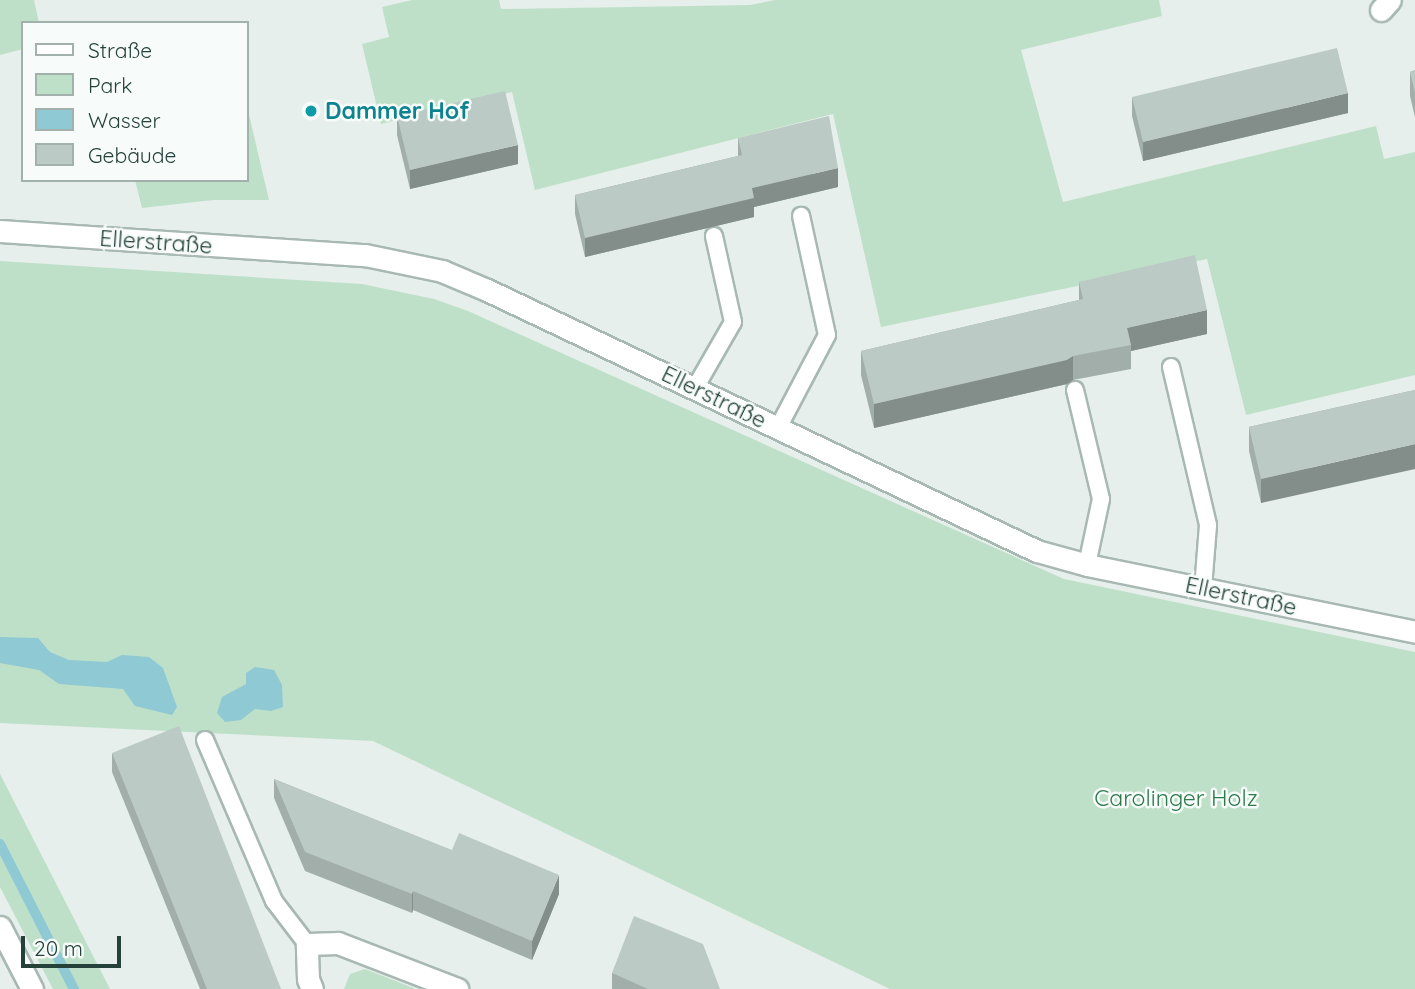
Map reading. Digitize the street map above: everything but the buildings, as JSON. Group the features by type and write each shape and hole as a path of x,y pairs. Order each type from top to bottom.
{"street":[{"name":"Ellerstraße","path":"0,231 326,252 405,262 442,271 1037,551 1087,565 1415,632"},
{"path":"0,928 32,989"},
{"path":"312,989 308,979 307,944 338,943 457,989"}],"lane":[{"path":"778,428 827,335 801,216"},
{"path":"695,388 733,322 714,236"},
{"path":"1171,367 1208,525 1203,588"},
{"path":"1076,390 1101,499 1087,565"},
{"path":"205,740 274,901 307,944"}],"green space":[{"path":"0,0 34,0 39,21 21,21 21,50 0,55"},
{"path":"412,0 499,0 501,9 750,5 775,0 1159,0 1162,16 1021,50 1063,202 1376,126 1384,159 1415,152 1415,375 1246,415 1207,259 881,327 833,114 535,190 512,92 381,124 362,44 389,37 382,7"},
{"path":"248,110 269,200 213,200 142,208 136,182 248,182"},
{"name":"Carolinger Holz","path":"0,261 362,284 434,299 468,311 1064,579 1415,652 1415,989 890,989 373,741 0,723"},
{"path":"0,774 110,989 53,989 0,887"},
{"path":"365,969 416,989 344,989 350,974"}],"water":[{"path":"0,637 38,638 50,652 69,660 107,662 122,655 149,657 163,668 177,707 172,715 135,706 123,689 59,684 39,670 0,663"},
{"path":"255,667 274,670 282,685 283,707 271,711 255,709 241,720 225,722 217,713 222,697 246,684 246,673"}],"waterway":[{"path":"0,844 74,989"}],"place":[{"name":"Dammer Hof","path":"311,111"}]}
